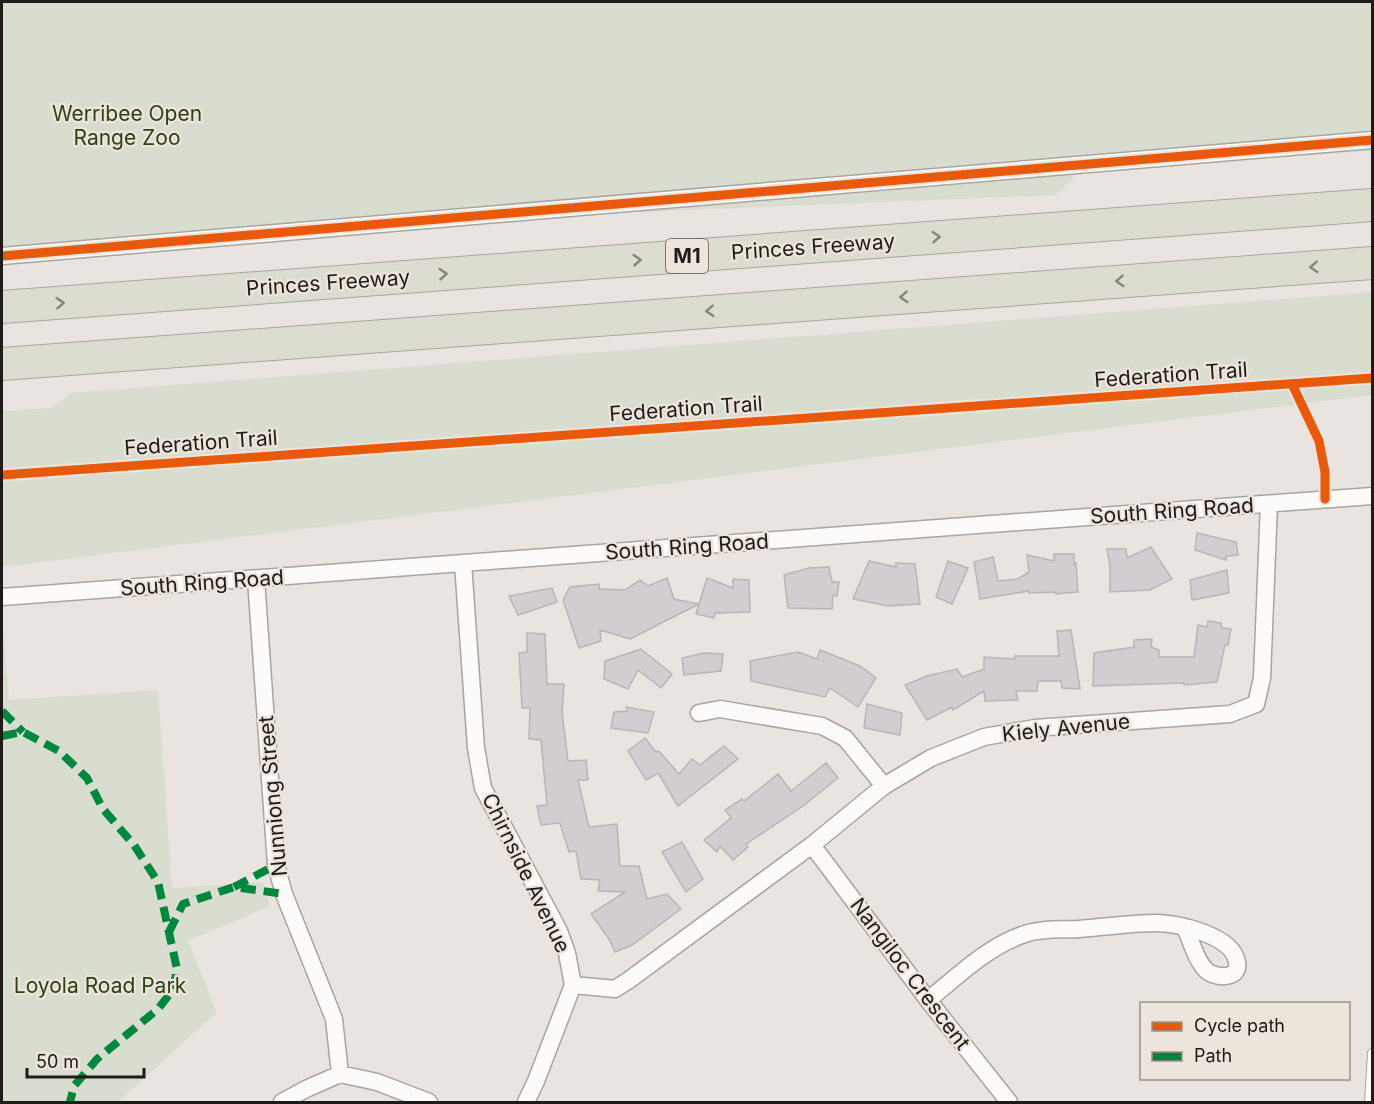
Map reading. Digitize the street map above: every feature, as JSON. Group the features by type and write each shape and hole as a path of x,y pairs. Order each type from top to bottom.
{"highway":[{"name":"Princes Freeway","path":"2,307 1372,205"},
{"path":"2,363 1372,263"}],"street":[{"path":"2,256 1372,140"},
{"name":"South Ring Road","path":"2,597 1372,496"},
{"name":"Kiely Avenue","path":"573,985 615,989 812,845 884,786 931,758 984,737 1035,728 1230,714 1256,704 1262,678 1269,504"},
{"name":"Chirnside Avenue","path":"463,563 476,748 483,788 559,931 567,953 573,985"},
{"name":"Nunniong Street","path":"256,579 276,865 284,894 334,1019 340,1074"},
{"path":"699,713 720,709 822,726 845,738 884,786"},
{"name":"Nangiloc Crescent","path":"812,845 927,1000 1009,1102"},
{"path":"927,1000 995,947 1027,933 1158,923 1185,928"},
{"path":"525,1102 536,1081 573,985"},
{"path":"282,1102 340,1074 377,1082 429,1102"}],"lane":[{"path":"1368,1102 1372,1053"}],"green space":[{"name":"Werribee Open Range Zoo","path":"2,2 1372,2 1372,151 1081,170 1056,195 566,215 2,263"},
{"path":"1372,292 1372,395 2,567 2,411 52,408 70,393"},
{"name":"Loyola Road Park","path":"2,613 9,700 158,690 172,888 262,882 270,906 188,941 217,1012 118,1102 2,1102"}],"building":[{"path":"1197,533 1236,542 1238,555 1226,556 1226,560 1195,550"},
{"path":"1151,547 1172,579 1150,590 1110,592 1110,566 1107,549 1126,549 1127,558"},
{"path":"1054,554 1074,554 1078,592 1056,594 1056,592 1029,593 1029,591 980,599 974,562 993,557 998,581 1018,579 1029,572 1027,555 1054,561"},
{"path":"869,561 896,567 896,563 915,564 920,604 888,606 853,599"},
{"path":"948,561 968,568 952,604 936,597"},
{"path":"829,567 832,582 839,582 837,596 833,595 832,609 788,608 784,575 809,568"},
{"path":"1227,570 1229,593 1192,600 1190,580"},
{"path":"667,578 674,599 699,604 630,639 600,630 601,641 579,648 563,600 570,587 599,584 599,589 625,590 640,580 648,586"},
{"path":"707,578 733,588 733,579 749,580 750,612 715,613 714,618 696,614"},
{"path":"552,588 557,602 518,615 509,596"},
{"path":"1208,621 1221,623 1222,628 1231,629 1217,682 1184,685 1184,683 1093,686 1094,653 1134,647 1134,640 1152,639 1151,647 1159,650 1159,657 1194,657 1198,625 1207,627"},
{"path":"1071,630 1080,689 1062,688 1061,681 1038,681 1037,691 1016,691 1018,700 985,701 984,691 953,710 952,707 927,720 905,685 927,676 957,669 962,677 984,669 984,657 1015,659 1015,656 1059,656 1057,631"},
{"path":"527,633 545,634 547,684 564,684 562,712 568,761 586,760 588,780 578,780 589,827 617,824 620,866 639,866 647,899 667,894 681,909 632,945 615,952 609,939 591,914 625,892 598,891 600,880 581,879 576,851 569,852 560,823 541,825 537,806 547,805 541,740 529,739 530,708 522,708 519,653 527,652"},
{"path":"641,649 672,674 661,688 638,670 628,689 604,679 605,661"},
{"path":"820,650 860,666 876,678 858,707 830,688 825,697 751,681 750,661 798,652 817,659"},
{"path":"704,653 723,654 721,671 684,675 682,658"},
{"path":"867,704 902,713 900,735 864,728"},
{"path":"626,707 654,712 648,733 611,728 614,712 627,711"},
{"path":"645,738 679,774 692,759 700,765 724,746 738,759 678,806 658,773 646,780 628,751"},
{"path":"826,763 838,778 803,806 746,844 748,847 733,860 720,846 717,852 704,840 731,818 725,810 742,799 744,801 778,774 791,791"},
{"path":"682,842 703,879 686,892 662,852"}],"marked path":[{"path":"2,711 23,732"},
{"path":"2,736 23,732 59,751 87,778 103,809 134,845 158,882 177,969 173,990 158,1009 97,1059 74,1086 70,1102"},
{"path":"234,887 276,865"},
{"path":"169,932 183,904 234,887 284,894"}],"cycle path":[{"path":"2,256 1372,140"},
{"name":"Federation Trail","path":"2,475 1372,378"},
{"path":"1292,384 1319,441 1325,472 1325,499"}]}
